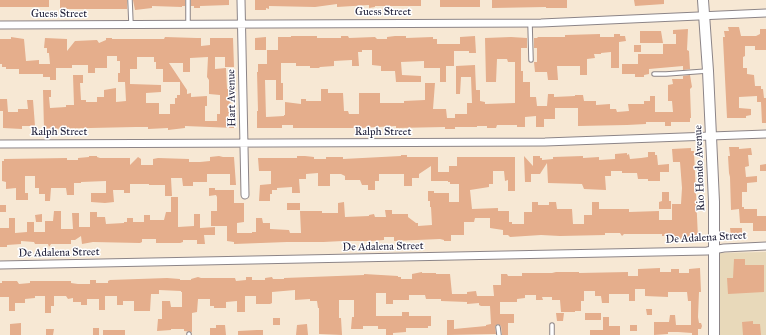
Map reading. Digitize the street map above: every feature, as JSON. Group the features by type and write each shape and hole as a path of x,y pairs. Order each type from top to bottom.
{"street":[{"name":"Hart Avenue","path":"241,0 244,195"},
{"name":"Rio Hondo Avenue","path":"703,0 714,202 714,335"},
{"name":"Guess Street","path":"0,25 530,23 766,13"},
{"name":"Ralph Street","path":"0,144 545,142 766,134"},
{"name":"De Adalena Street","path":"0,264 692,251 766,246"}],"lane":[{"path":"130,0 131,24"},
{"path":"188,0 188,24"},
{"path":"530,23 531,60"},
{"path":"654,74 708,71"},
{"path":"552,325 552,335"},
{"path":"498,328 499,335"}],"shaded area":[{"path":"766,252 766,335 720,335 720,253"}],"building":[{"path":"0,0 49,0 49,7 0,7"},
{"path":"60,0 127,0 127,9 60,9"},
{"path":"133,0 185,0 185,6 152,6 152,8 135,10"},
{"path":"191,0 229,0 229,5 200,6 200,8 194,8 194,6 191,6"},
{"path":"255,0 421,0 421,6 375,6 369,8 369,5 337,7 337,4 315,7 269,6 269,9 266,8 266,10 255,10"},
{"path":"440,0 480,0 480,7 440,7"},
{"path":"492,0 567,0 567,8 492,8"},
{"path":"634,0 664,0 664,4 635,6"},
{"path":"728,27 739,27 741,36 756,36 760,34 760,29 766,29 766,50 755,50 755,46 745,46 743,68 747,68 747,74 754,75 755,86 761,86 761,89 763,89 764,98 766,98 766,123 762,123 761,102 757,102 757,96 739,97 739,108 751,109 751,115 746,116 746,118 727,118 723,37 725,37 724,31 729,31"},
{"path":"688,29 687,50 689,51 690,69 683,70 683,66 649,69 649,74 644,75 644,77 635,77 635,74 622,74 622,64 638,64 638,54 663,54 663,44 676,44 676,34 673,34 673,30"},
{"path":"640,31 661,31 663,43 640,43"},
{"path":"600,34 600,37 614,37 614,34 625,36 626,41 619,42 619,68 611,68 611,52 594,54 595,58 587,59 587,75 580,75 580,66 557,66 558,80 548,80 547,72 535,72 534,62 537,62 537,48 534,48 534,38"},
{"path":"291,36 341,38 341,36 348,36 349,38 375,37 377,39 387,39 387,37 395,36 406,36 406,38 433,37 433,39 437,39 437,44 460,44 460,37 475,36 476,53 469,53 469,51 454,51 454,66 446,66 446,82 440,82 440,68 424,68 424,61 401,62 402,75 421,76 421,82 396,82 395,71 381,71 381,66 372,65 372,50 362,50 362,52 358,52 359,66 352,66 352,60 334,61 334,66 319,68 310,68 310,66 296,66 296,63 281,63 283,100 276,100 276,80 265,80 266,117 284,116 285,102 301,104 301,99 306,99 306,101 321,101 321,89 328,89 328,93 343,93 344,111 348,111 349,114 359,114 359,93 380,93 380,103 404,103 404,101 425,100 425,83 435,83 433,109 446,109 447,118 455,118 455,114 467,114 467,103 472,103 471,77 461,77 460,94 456,94 456,66 475,65 476,90 480,90 480,101 485,102 485,104 515,103 515,62 508,62 507,59 497,59 496,82 486,82 485,38 511,37 527,38 527,48 521,48 521,71 523,71 523,82 530,82 530,97 536,97 537,106 547,106 548,94 554,94 554,97 583,95 584,101 596,101 596,105 610,104 610,109 616,109 617,112 629,111 628,104 644,104 644,101 650,101 650,96 655,96 655,112 673,112 672,101 668,101 668,85 673,84 672,79 683,79 683,76 690,75 692,87 690,89 691,118 690,122 671,122 671,126 665,126 665,122 646,122 646,124 578,126 578,108 555,108 555,119 544,119 544,127 536,127 536,116 525,117 525,127 517,127 517,125 497,125 496,128 477,126 455,127 455,129 445,129 445,127 396,128 396,126 359,128 293,128 293,125 282,125 282,128 257,128 258,64 267,64 267,50 278,50 278,37"},
{"path":"11,37 24,39 26,61 39,60 39,64 50,64 49,53 47,53 47,48 44,48 45,38 67,39 67,51 75,41 97,40 99,43 106,40 106,38 201,38 201,46 210,45 210,38 233,38 234,67 225,67 225,57 215,57 215,69 226,68 227,89 231,89 230,111 233,111 234,113 234,128 185,126 185,128 168,130 168,128 148,129 148,127 44,129 43,90 51,90 51,97 49,97 50,108 74,105 73,75 83,75 83,83 80,83 81,100 86,100 86,102 97,102 97,97 104,97 104,90 116,88 116,102 126,101 125,82 118,82 120,61 117,61 117,56 107,56 107,68 95,68 95,73 88,73 88,65 72,65 72,68 56,68 56,80 50,80 50,77 43,77 43,74 19,74 19,69 6,69 6,67 2,67 2,64 0,64 0,39 11,39","holes":["137,57 154,57 156,69 163,69 163,82 180,82 180,95 177,95 177,98 175,98 175,104 170,104 170,114 159,114 159,103 146,103 146,93 161,92 161,85 130,84 130,69 137,69","208,57 207,77 209,80 209,94 220,95 220,114 217,114 217,121 205,121 207,96 191,97 191,93 187,94 187,90 169,63 183,63 183,72 190,72 190,58"]},
{"path":"266,37 266,50 255,50 255,38"},
{"path":"634,45 641,45 641,52 634,52"},
{"path":"0,99 7,99 8,112 18,112 18,109 28,109 27,100 33,100 35,126 22,126 22,129 3,128 3,111 0,111"},
{"path":"729,147 739,147 739,149 751,148 752,155 748,155 749,166 745,167 746,177 757,176 757,182 747,183 747,192 742,192 742,207 744,207 744,209 757,209 757,216 766,216 766,231 753,231 753,223 740,223 739,209 731,210 728,156 730,156"},
{"path":"691,148 691,151 694,151 698,238 675,239 675,236 662,236 662,234 624,234 622,236 620,233 605,233 605,235 541,235 510,237 508,235 503,235 503,230 490,228 490,218 475,218 474,222 464,222 464,235 451,235 451,241 444,241 440,239 394,241 394,237 384,237 384,240 371,241 234,244 234,242 227,241 227,226 211,226 211,211 217,211 217,197 216,195 209,196 209,188 215,188 215,190 234,190 234,203 244,203 244,222 237,223 237,233 256,232 256,218 262,218 263,223 270,223 270,229 289,230 290,233 301,233 300,211 338,213 338,203 344,202 345,217 369,216 374,214 375,217 386,217 385,210 392,210 392,214 408,214 408,217 418,223 418,226 432,225 428,191 434,191 434,193 449,193 449,202 459,202 459,184 450,184 448,181 431,181 431,166 419,174 419,178 412,178 412,186 404,186 404,174 379,174 379,181 375,181 375,190 368,190 368,185 362,185 360,180 345,180 345,176 341,174 330,174 330,186 318,186 318,173 306,174 306,179 299,179 300,193 292,193 292,187 277,188 277,190 272,190 272,194 270,194 270,201 259,201 260,185 271,184 271,171 259,171 258,158 297,158 297,156 314,157 314,159 326,159 326,157 343,157 343,159 401,155 407,155 407,157 438,157 438,172 449,172 449,166 457,166 457,157 515,157 515,191 508,191 508,180 505,181 504,171 493,171 493,184 489,184 489,187 470,190 472,209 498,208 498,211 509,211 509,222 512,222 512,224 524,224 524,212 532,212 532,202 538,202 538,205 549,205 549,202 556,202 557,209 572,209 573,224 584,224 584,215 592,215 592,202 599,202 599,209 629,209 629,212 659,211 659,220 672,220 672,204 681,204 682,188 680,162 673,162 672,149"},
{"path":"648,152 655,152 655,155 657,155 658,165 669,164 669,172 660,172 660,181 638,179 637,173 611,171 611,176 605,176 606,190 584,189 582,184 548,183 547,163 540,174 531,174 531,182 525,182 524,156 533,166 533,156 540,156 542,160 553,159 553,157 583,156 583,158 599,157 599,160 615,159 615,154 627,153 627,155 629,154 630,159 648,157"},
{"path":"97,156 100,158 130,158 130,165 138,157 141,159 141,165 153,165 153,159 158,158 189,159 189,162 200,162 210,161 210,157 234,157 236,185 230,185 230,174 207,174 207,182 193,182 193,186 183,186 182,178 171,178 172,196 165,196 165,185 130,184 130,193 124,193 124,190 113,190 114,202 105,203 91,202 91,193 106,193 106,181 74,183 74,195 67,195 66,188 51,188 50,201 45,201 45,194 39,194 39,188 35,188 35,176 25,176 25,193 28,193 28,200 16,200 16,188 6,189 6,182 2,181 2,161 4,161 4,159 67,158 67,160 78,160 78,158"},
{"path":"766,164 766,171 760,171 760,165"},
{"path":"662,192 669,192 671,209 659,209 659,202 662,201"},
{"path":"171,197 178,197 178,227 194,226 194,214 200,214 200,228 215,227 215,235 204,235 205,244 197,244 197,240 183,240 183,242 180,243 156,243 156,239 142,239 142,242 140,243 93,242 82,244 81,236 75,240 71,240 71,244 51,244 49,247 48,244 35,244 34,242 21,241 21,244 0,247 0,228 9,228 9,218 15,218 15,233 27,232 27,222 34,222 34,232 45,232 45,221 53,221 54,211 61,211 61,229 73,229 72,213 79,213 79,227 90,227 90,212 97,212 97,217 105,217 106,224 124,223 127,222 127,218 133,218 133,222 144,222 144,215 150,215 150,220 164,220 166,212 171,212"},
{"path":"287,203 300,203 300,210 287,210"},
{"path":"0,205 6,205 6,212 0,212"},
{"path":"42,214 42,222 36,222 35,215"},
{"path":"730,228 742,228 742,236 731,236"},
{"path":"734,259 745,259 745,265 764,265 764,292 728,294 727,278 733,278"},
{"path":"660,268 660,272 671,272 671,269 679,269 679,273 689,273 689,269 700,268 701,292 699,292 698,317 699,323 701,323 702,326 701,329 698,329 698,335 692,335 692,333 668,332 668,334 654,335 654,322 669,322 670,315 675,315 676,325 691,325 691,301 688,301 687,292 668,292 668,297 645,296 645,289 635,289 635,301 629,301 629,294 609,294 609,303 602,303 601,296 595,296 595,291 584,291 584,301 581,301 581,311 575,312 561,312 560,300 552,300 552,297 542,297 543,300 536,300 536,295 525,295 525,298 517,299 517,302 500,302 500,314 514,314 514,323 508,323 508,335 502,335 501,326 498,324 495,326 496,334 447,335 447,320 454,320 454,329 486,326 491,324 490,306 481,306 479,303 467,304 467,302 426,299 425,295 409,295 409,300 393,300 393,304 386,304 386,293 376,293 376,316 402,316 402,312 409,312 409,316 431,316 431,326 428,326 428,328 406,328 406,332 393,333 393,335 386,335 386,329 378,329 378,326 363,326 363,329 351,329 352,317 354,317 354,300 339,300 339,318 341,318 342,335 319,334 319,308 317,301 310,301 310,299 295,300 295,290 272,292 272,303 270,304 256,304 256,296 245,296 245,312 237,312 237,301 226,302 226,308 214,308 214,306 210,306 210,299 198,299 197,312 192,313 192,332 184,331 184,329 157,331 158,319 162,319 162,301 170,301 171,307 182,307 181,291 159,290 159,294 151,294 150,311 134,311 134,301 123,301 123,305 117,305 117,296 105,296 105,310 99,310 99,299 87,299 87,305 81,305 81,302 73,302 73,298 68,299 66,296 54,296 54,306 51,306 51,313 45,313 45,296 35,296 35,298 25,299 25,303 15,303 15,311 9,311 9,297 0,297 0,283 2,283 2,281 17,281 19,284 30,283 30,281 71,281 71,283 90,284 90,280 96,280 96,283 108,283 110,280 167,278 191,280 198,277 235,278 236,281 246,280 246,277 252,277 252,280 265,280 265,278 272,277 273,279 284,279 364,274 398,276 401,277 401,279 412,279 412,274 422,272 450,274 452,294 467,294 467,292 476,291 477,296 494,296 493,285 501,285 501,274 507,274 508,276 522,276 522,273 628,272 628,276 638,276 638,269"},
{"path":"646,309 652,309 652,315 647,315"},
{"path":"556,313 564,313 563,321 557,321"},
{"path":"585,313 601,313 601,320 585,320"},
{"path":"603,317 609,317 609,326 620,326 620,335 590,335 590,330 603,330"},
{"path":"273,318 280,318 280,325 273,325"},
{"path":"753,321 753,324 760,324 761,335 743,335 742,322"},
{"path":"21,323 21,335 10,335 10,324"},
{"path":"307,324 308,335 296,335 297,325"},
{"path":"216,325 225,325 226,335 210,335 210,328 216,328"},
{"path":"630,325 637,325 637,331 630,331"},
{"path":"93,328 99,328 99,335 93,335"},
{"path":"46,329 54,329 53,335 46,335"},
{"path":"103,330 125,330 125,335 103,335"},
{"path":"263,330 263,335 238,335 238,331"}]}
